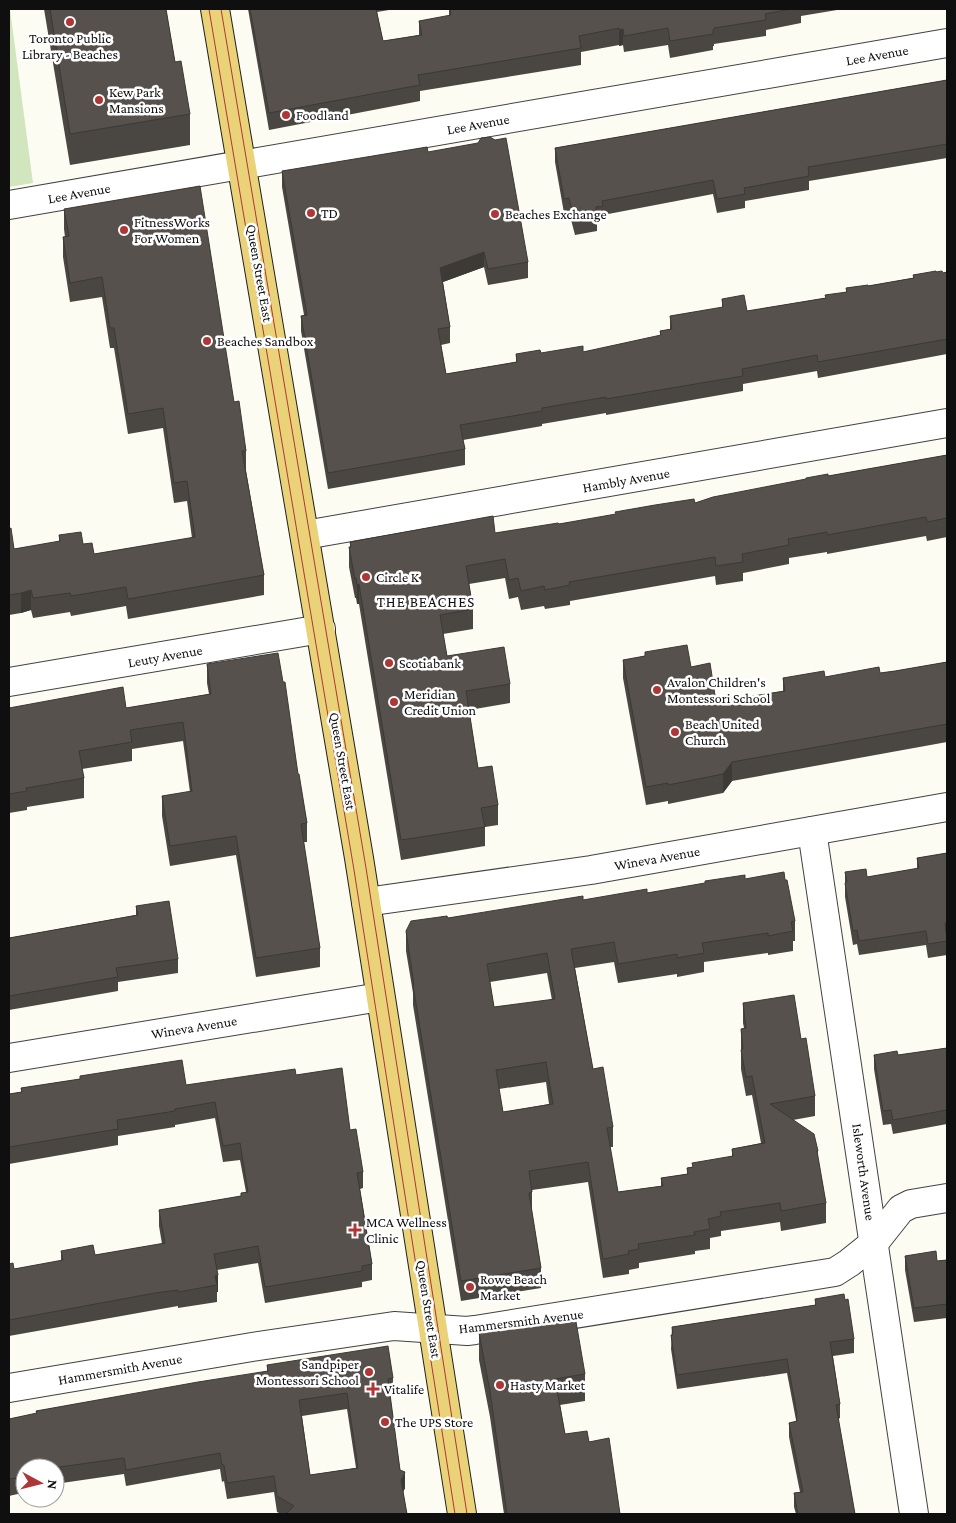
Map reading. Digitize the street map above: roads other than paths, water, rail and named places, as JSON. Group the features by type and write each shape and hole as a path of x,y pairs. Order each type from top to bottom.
{"main road":[{"name":"Queen Street East","path":"216,9 366,902 462,1514"}],"street":[{"name":"Lee Avenue","path":"9,206 947,43"},
{"name":"Hambly Avenue","path":"305,535 947,423"},
{"name":"Leuty Avenue","path":"9,682 320,629"},
{"name":"Wineva Avenue","path":"366,902 591,870 947,807"},
{"name":"Isleworth Avenue","path":"812,830 914,1514"},
{"name":"Wineva Avenue","path":"9,1058 380,997"},
{"name":"Hammersmith Avenue","path":"9,1388 252,1347 394,1326 475,1330 835,1272 874,1243 901,1209 911,1204 947,1198"}],"tram line":[{"path":"209,9 354,870 455,1514"},
{"path":"221,9 366,868 467,1514"}],"place":[{"name":"Toronto Public Library - Beaches","path":"70,22"},
{"name":"Kew Park Mansions","path":"99,100"},
{"name":"Foodland","path":"286,115"},
{"name":"TD","path":"311,213"},
{"name":"Beaches Exchange","path":"495,214"},
{"name":"FitnessWorks For Women","path":"124,230"},
{"name":"Beaches Sandbox","path":"207,341"},
{"name":"Circle K","path":"366,577"},
{"name":"Scotiabank","path":"389,663"},
{"name":"Avalon Children's Montessori School","path":"657,690"},
{"name":"Meridian Credit Union","path":"394,702"},
{"name":"Beach United Church","path":"675,732"},
{"name":"MCA Wellness Clinic","path":"355,1230"},
{"name":"Rowe Beach Market","path":"470,1287"},
{"name":"Sandpiper Montessori School","path":"369,1372"},
{"name":"Hasty Market","path":"500,1385"},
{"name":"Vitalife","path":"373,1389"},
{"name":"The UPS Store","path":"385,1422"}],"district":[{"name":"THE BEACHES","path":"426,602"}]}
